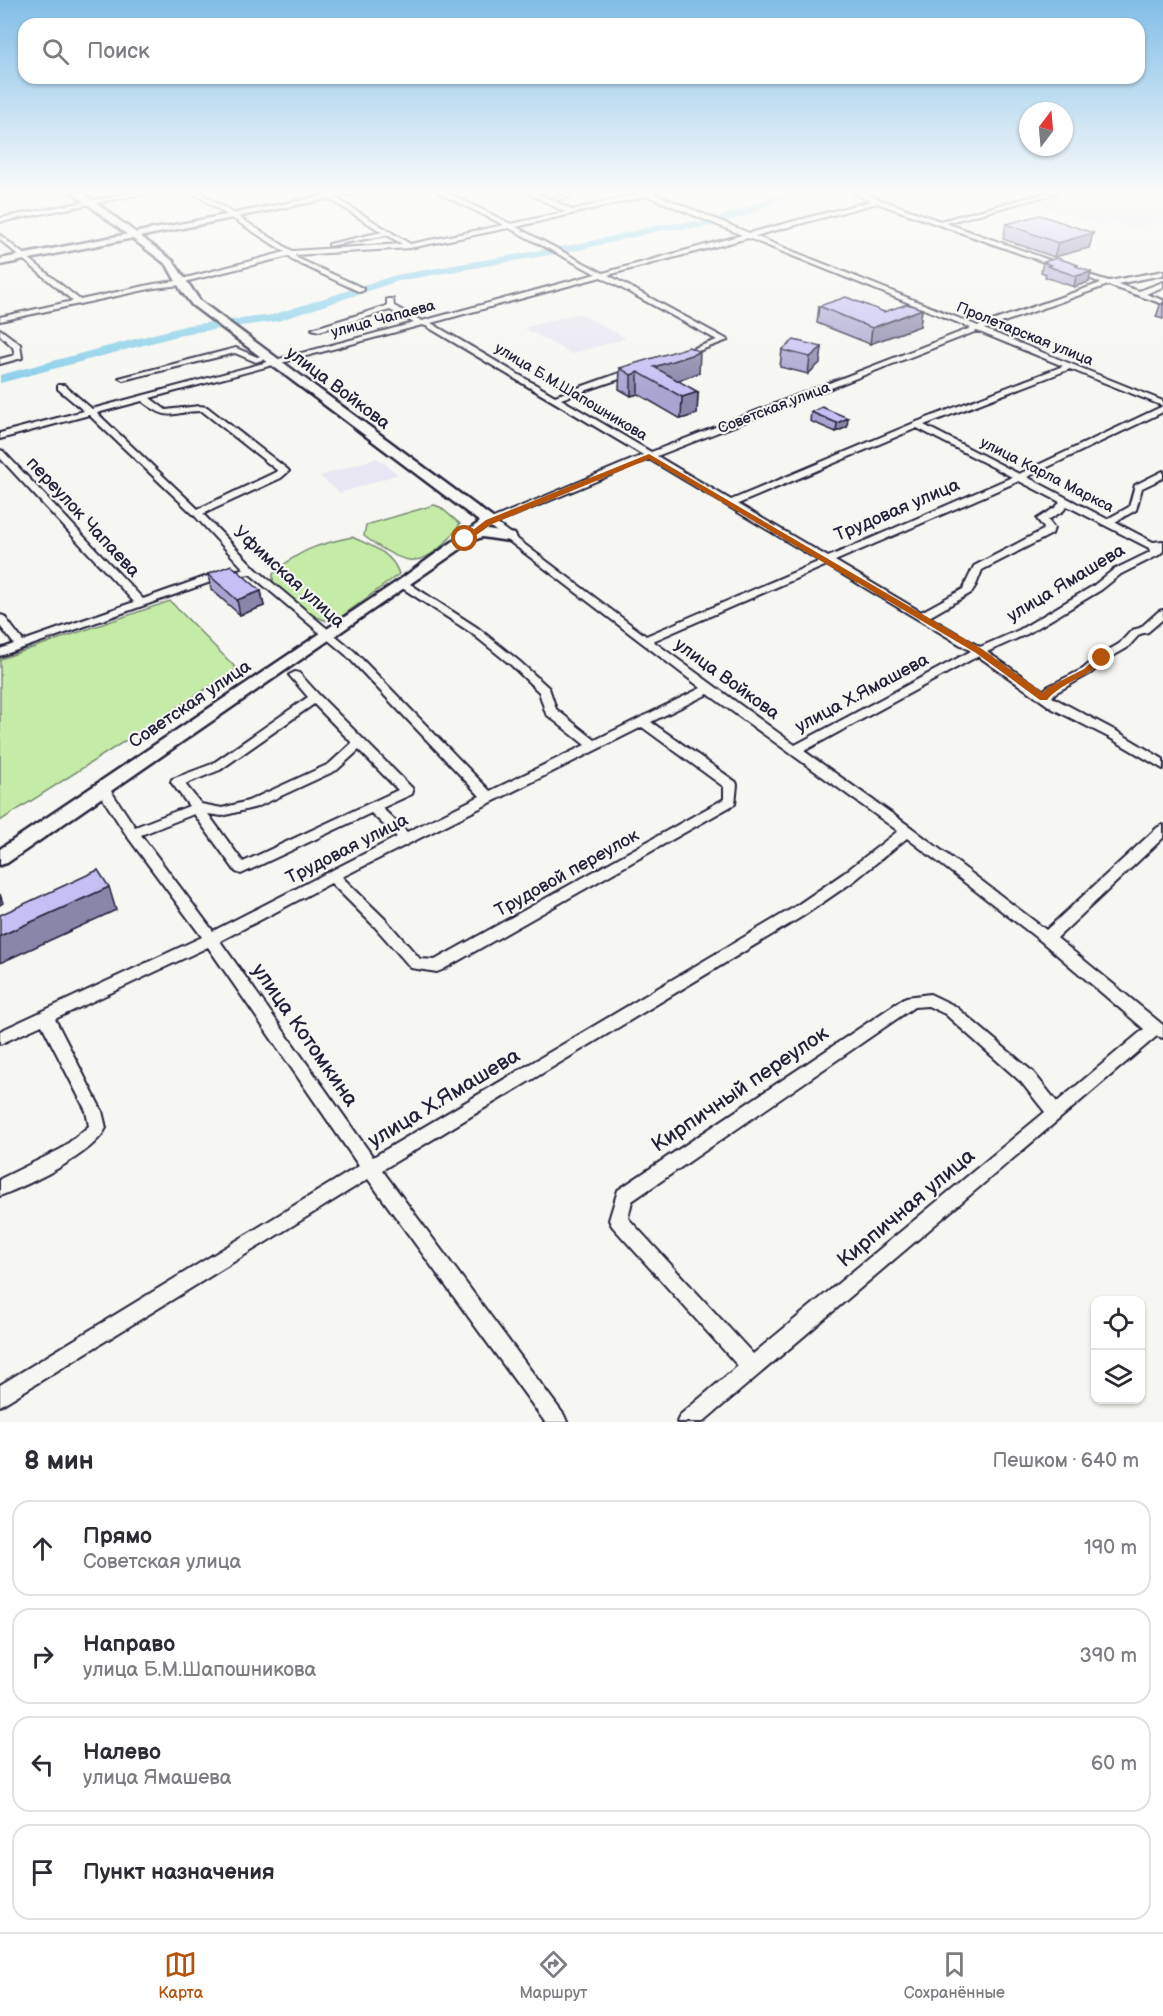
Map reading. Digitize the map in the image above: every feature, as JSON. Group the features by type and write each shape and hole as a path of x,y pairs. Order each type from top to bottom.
{"main road":[{"name":"улица Войкова","path":"165,259 178,272 184,292 217,319 489,522"},
{"path":"465,539 476,526 475,518 468,507"},
{"name":"Советская улица","path":"0,858 403,584 489,522"},
{"path":"465,539 481,533 509,537"}],"street":[{"path":"29,259 76,302"},
{"path":"0,319 181,282 267,259"},
{"path":"295,259 360,290"},
{"path":"571,259 724,340 670,358"},
{"name":"улица Чапаева","path":"0,436 144,398 270,360 665,259"},
{"name":"Пролетарская улица","path":"804,259 1163,404"},
{"path":"1042,259 1163,302"},
{"name":"Советская улица","path":"489,522 649,456 976,329 1108,283 1163,273"},
{"path":"1138,294 1163,284"},
{"name":"улица Б.М.Шапошникова","path":"316,328 391,304 417,323 428,324 979,651 1044,698 1163,765"},
{"path":"0,331 17,346 19,356 0,362"},
{"name":"улица Войкова","path":"123,378 236,350 255,360 270,360"},
{"path":"730,504 917,425 1070,367"},
{"path":"553,399 638,369"},
{"name":"Уфимская улица","path":"61,387 91,412 197,513 252,571 328,633 489,798"},
{"path":"144,398 162,412 194,407 204,409 284,471 279,476 197,513"},
{"name":"Трудовая улица","path":"644,640 1018,478 1163,410"},
{"name":"улица Карла Маркса","path":"917,425 1018,478 1160,547"},
{"name":"переулок Чапаева","path":"0,453 142,604"},
{"path":"1108,522 1133,508 1138,487 1163,474"},
{"path":"921,617 967,591 972,586 974,572 978,568 1048,532 1049,528 1042,519 1060,509 1065,501"},
{"name":"улица Войкова","path":"489,522 709,689 907,831 1047,939 1159,1030"},
{"name":"улица Ямашева","path":"979,651 1023,632 1097,588 1106,579 1129,565 1155,553 1160,547"},
{"path":"0,653 220,575 252,571"},
{"path":"403,584 474,630 515,663 545,691 550,711 594,747"},
{"path":"1044,698 1051,690 1087,671 1102,658 1123,646 1136,632 1144,630 1163,613"},
{"path":"0,618 21,646"},
{"name":"улица Х.Ямашева","path":"794,751 979,651"},
{"path":"295,675 407,791 241,869 177,782 216,767 315,698"},
{"name":"Трудовая улица","path":"0,1038 211,939 406,838 709,689"},
{"name":"Трудовой переулок","path":"333,876 380,923 416,964 437,966 730,801 731,785 643,722"},
{"path":"132,833 197,808 222,812 252,804 333,766 360,743"},
{"name":"улица Котомкина","path":"102,788 132,833 211,939 370,1168 557,1422"},
{"path":"373,807 406,838"},
{"path":"1047,939 1163,830"},
{"name":"улица Х.Ямашева","path":"0,1396 370,1168 798,912 849,877 907,831"},
{"name":"Кирпичный переулок","path":"752,1366 618,1220 624,1196 911,1001 930,1000 950,1010 1027,1077 1055,1112"},
{"path":"0,1188 90,1139 98,1128 94,1111 46,1017"},
{"name":"Кирпичная улица","path":"687,1422 1055,1112 1159,1030"}],"shaded area":[{"path":"579,313 626,338 571,354 524,328"},
{"path":"377,458 398,474 340,493 320,476"}],"green space":[{"path":"434,505 440,507 460,524 445,543 424,558 409,560 397,557 364,536 366,525"},
{"path":"352,537 386,555 396,566 399,574 338,619 329,622 312,615 273,585 273,574 291,559 319,545"},
{"path":"170,601 237,669 0,821 0,659"}],"building":[{"path":"1061,259 1091,272 1076,276 1047,266 1051,265 1043,262"},
{"path":"846,297 884,312 907,304 922,309 872,328 819,306"},
{"path":"794,340 822,347 810,357 782,350"},
{"path":"689,347 700,352 654,367 698,392 682,397 638,372 631,375 620,368"},
{"path":"822,407 848,418 837,423 811,412"},
{"path":"231,565 261,591 237,600 208,574"},
{"path":"98,870 109,887 0,936 0,915"}],"waterway":[{"path":"0,379 188,329 274,318 396,278 505,259"}],"route":[{"path":"465,539 489,522 649,456 979,651 1044,698 1051,690 1087,671 1102,658"}]}
